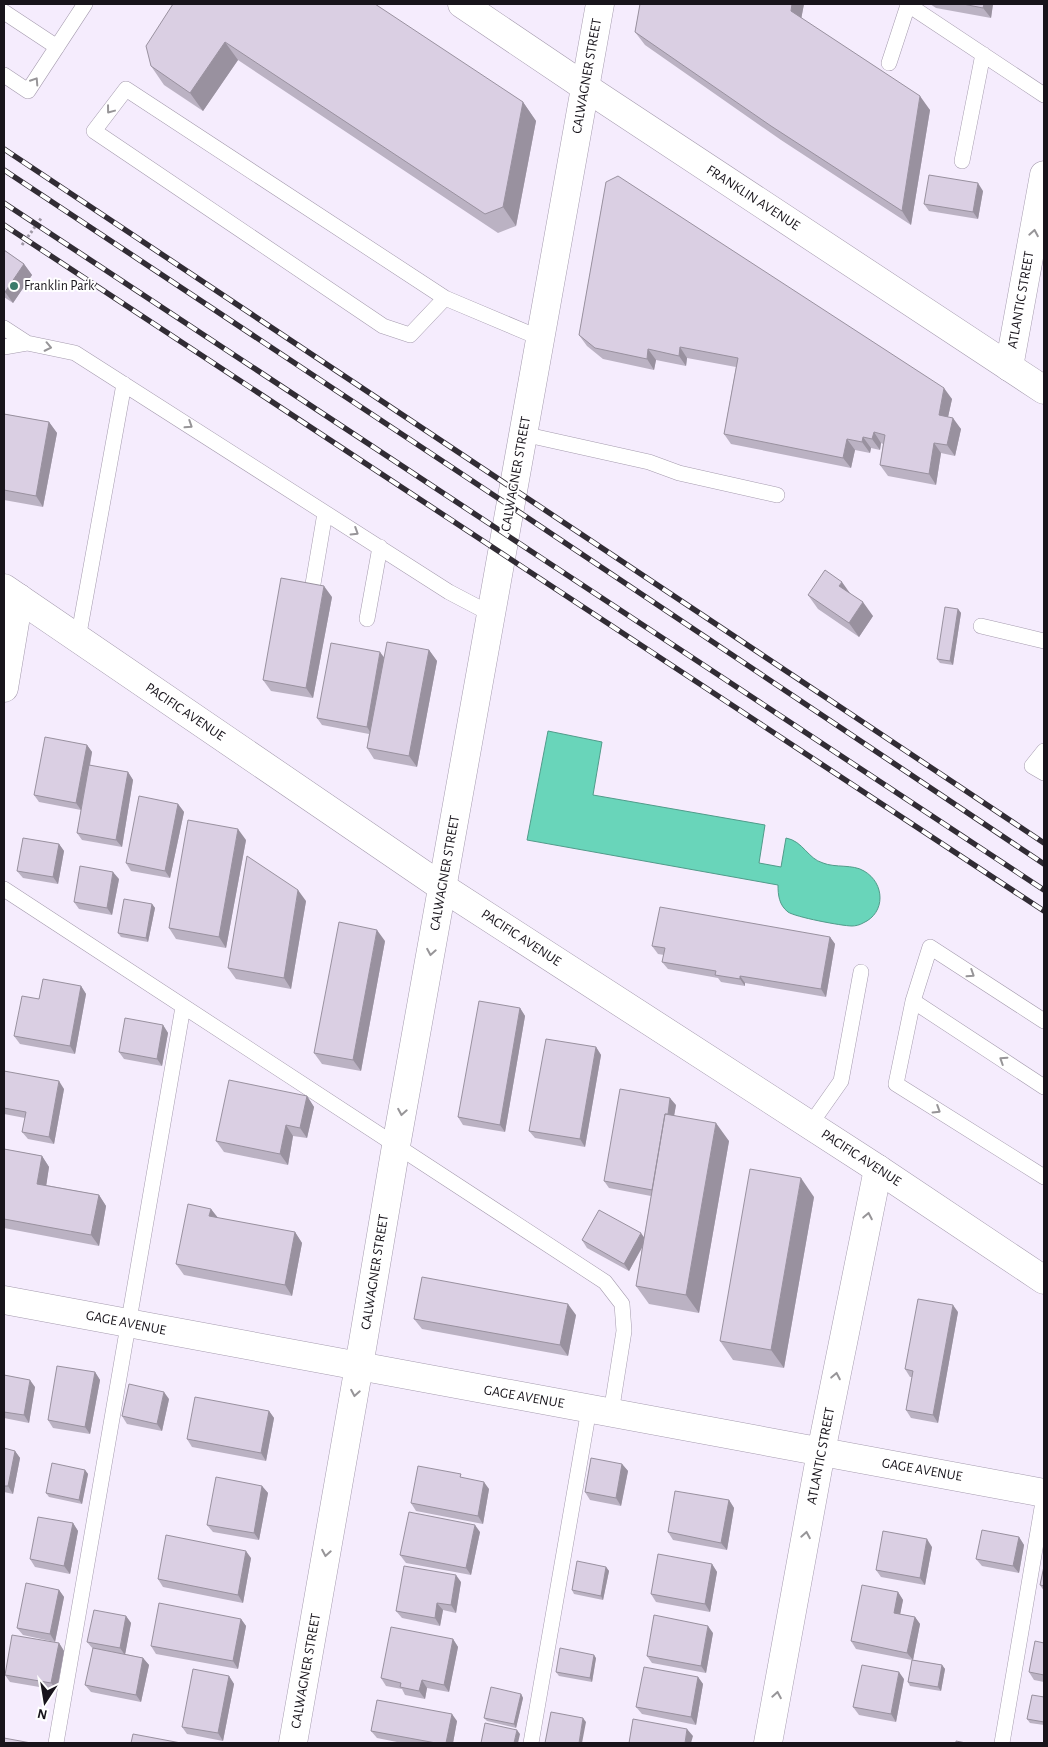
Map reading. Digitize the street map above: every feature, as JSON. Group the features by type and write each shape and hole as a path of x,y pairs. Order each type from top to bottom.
{"street":[{"name":"FRANKLIN AVENUE","path":"462,4 584,87 1044,390"},
{"name":"CALWAGNER STREET","path":"293,1743 360,1366 396,1146 600,4"},
{"name":"ATLANTIC STREET","path":"1009,367 1044,175"},
{"name":"PACIFIC AVENUE","path":"12,593 442,887 878,1169 1044,1280"},
{"path":"4,688 12,593"},
{"name":"ATLANTIC STREET","path":"768,1743 821,1452 878,1169"},
{"name":"GAGE AVENUE","path":"4,1300 1044,1494"}],"lane":[{"path":"4,76 28,92 85,4"},
{"path":"889,63 907,4 1044,95"},
{"path":"4,12 57,47"},
{"path":"962,161 983,54"},
{"path":"445,298 410,335 384,326 94,131 126,89 445,298 540,338"},
{"path":"4,328 27,342 75,353 449,592 491,614"},
{"path":"4,347 27,342"},
{"path":"78,638 124,384"},
{"path":"523,434 649,462 679,473 777,495"},
{"path":"313,584 325,513"},
{"path":"367,620 380,547"},
{"path":"981,626 1044,641"},
{"path":"1044,751 1032,766 1044,773"},
{"path":"4,890 606,1282 622,1304 624,1331 600,1411 531,1743"},
{"path":"1044,1021 930,947 912,1001 896,1084 1044,1177"},
{"path":"810,1125 841,1081 861,972"},
{"path":"912,1001 1044,1087"},
{"path":"56,1743 183,1007"},
{"path":"1002,1743 1044,1494"}],"path":[{"path":"22,245 42,217"}],"shaded area":[{"path":"548,731 602,742 593,795 765,825 759,863 781,867 786,838 792,840 818,861 860,869 871,876 879,890 880,898 876,912 862,924 855,926 819,921 788,912 781,903 778,885 527,840"}],"building":[{"path":"173,4 375,4 523,102 503,207 485,214 225,42 190,93 151,66 146,46"},
{"path":"640,4 792,4 791,11 920,96 902,211 771,126 635,32"},
{"path":"963,4 984,4 983,8"},
{"path":"929,175 978,183 973,212 924,204"},
{"path":"618,176 944,388 939,415 953,418 947,445 934,443 929,474 880,465 885,435 874,432 872,439 863,437 862,442 847,439 843,458 724,434 738,358 680,347 679,356 648,349 647,359 595,348 579,335 606,182"},
{"path":"4,250 24,264 5,292 4,292"},
{"path":"4,414 49,422 36,496 4,490"},
{"path":"825,570 842,582 839,586 863,602 849,623 808,595"},
{"path":"281,578 324,586 306,688 263,680"},
{"path":"945,607 958,609 950,661 937,659"},
{"path":"387,642 429,650 409,756 367,748"},
{"path":"331,643 380,652 367,727 317,718"},
{"path":"45,737 87,745 76,803 34,795"},
{"path":"89,765 128,772 116,840 77,833"},
{"path":"139,796 178,804 165,871 126,863"},
{"path":"188,820 238,829 219,937 169,928"},
{"path":"23,838 59,844 53,877 17,871"},
{"path":"247,856 298,890 284,978 228,968"},
{"path":"80,866 113,872 107,908 74,902"},
{"path":"124,899 152,904 146,938 118,933"},
{"path":"660,907 830,937 821,989 740,976 740,979 715,975 716,971 662,962 665,948 652,946"},
{"path":"339,922 377,930 353,1060 314,1053"},
{"path":"43,979 81,986 70,1046 14,1036 22,996 39,999"},
{"path":"479,1001 520,1008 500,1125 458,1117"},
{"path":"125,1018 163,1025 157,1059 119,1052"},
{"path":"546,1039 596,1047 580,1139 529,1131"},
{"path":"4,1071 59,1081 49,1137 22,1132 26,1112 4,1108"},
{"path":"229,1080 307,1096 300,1128 286,1125 280,1154 216,1141"},
{"path":"620,1089 670,1098 668,1114 665,1114 652,1190 604,1181"},
{"path":"665,1114 716,1123 686,1295 636,1286"},
{"path":"4,1149 42,1156 37,1184 99,1195 91,1235 4,1219"},
{"path":"750,1169 801,1178 771,1350 720,1341"},
{"path":"188,1204 211,1209 209,1216 295,1232 285,1285 176,1264"},
{"path":"599,1210 641,1233 624,1264 582,1240"},
{"path":"422,1277 568,1304 560,1345 414,1319"},
{"path":"918,1299 953,1305 933,1415 906,1410 913,1371 905,1369"},
{"path":"57,1366 95,1372 85,1427 48,1420"},
{"path":"4,1375 30,1380 24,1415 4,1412"},
{"path":"129,1384 164,1392 157,1424 122,1416"},
{"path":"195,1397 269,1411 261,1453 187,1439"},
{"path":"4,1448 15,1451 8,1486 4,1486"},
{"path":"591,1458 622,1464 616,1498 585,1492"},
{"path":"52,1463 85,1470 79,1500 46,1493"},
{"path":"418,1466 461,1474 460,1477 484,1482 478,1516 411,1503"},
{"path":"216,1477 262,1486 254,1533 207,1525"},
{"path":"675,1491 729,1500 721,1543 668,1532"},
{"path":"409,1512 475,1525 466,1568 400,1555"},
{"path":"38,1517 73,1523 64,1566 30,1559"},
{"path":"982,1530 1019,1537 1013,1566 976,1559"},
{"path":"883,1531 927,1539 920,1578 876,1570"},
{"path":"166,1535 246,1551 238,1595 158,1579"},
{"path":"658,1554 712,1564 705,1604 651,1594"},
{"path":"577,1561 606,1567 601,1596 572,1590"},
{"path":"404,1566 456,1575 451,1605 437,1603 435,1618 396,1611"},
{"path":"1044,1566 1044,1586 1040,1585"},
{"path":"26,1583 59,1590 50,1634 17,1628"},
{"path":"862,1585 898,1592 894,1613 915,1617 907,1653 851,1641"},
{"path":"159,1603 241,1619 233,1661 151,1646"},
{"path":"94,1610 126,1616 120,1648 87,1642"},
{"path":"654,1615 708,1626 701,1666 647,1656"},
{"path":"391,1627 453,1639 444,1685 422,1680 419,1691 400,1687 401,1683 381,1678"},
{"path":"12,1635 59,1643 51,1683 5,1675"},
{"path":"1035,1641 1044,1643 1044,1675 1029,1672"},
{"path":"93,1648 143,1658 136,1695 85,1685"},
{"path":"560,1648 594,1655 590,1678 556,1672"},
{"path":"912,1660 942,1665 938,1687 908,1682"},
{"path":"862,1665 899,1672 891,1714 853,1707"},
{"path":"644,1667 698,1677 691,1717 636,1707"},
{"path":"193,1669 229,1676 218,1733 182,1727"},
{"path":"491,1687 521,1694 514,1724 484,1718"},
{"path":"1032,1695 1044,1697 1044,1722 1027,1719"},
{"path":"377,1700 452,1714 446,1743 436,1743 371,1731"},
{"path":"551,1712 583,1718 579,1743 545,1743"},
{"path":"633,1719 687,1729 685,1743 629,1743"},
{"path":"485,1723 517,1730 514,1743 481,1743"},
{"path":"133,1734 181,1743 131,1743"},
{"path":"4,1738 31,1743 4,1743"}],"railway":[{"path":"4,149 1044,843"},
{"path":"4,170 1044,864"},
{"path":"4,203 1044,890"},
{"path":"4,225 1044,911"}],"place":[{"name":"Franklin Park","path":"14,286"}]}
